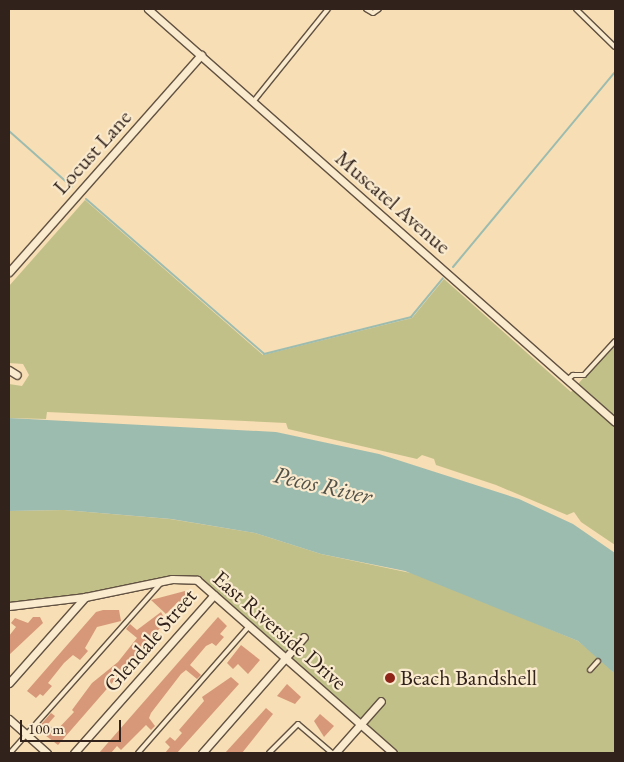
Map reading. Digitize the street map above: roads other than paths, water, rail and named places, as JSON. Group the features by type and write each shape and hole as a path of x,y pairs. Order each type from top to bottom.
{"street":[{"name":"Muscatel Avenue","path":"148,9 615,422"},
{"name":"Locust Lane","path":"9,272 201,55"},
{"path":"9,370 17,375"},
{"name":"East Riverside Drive","path":"12,606 85,597 163,580 193,579 214,595 393,753"},
{"name":"Glendale Street","path":"74,753 214,595"},
{"path":"9,683 85,597"},
{"path":"202,753 304,637"},
{"path":"333,753 361,725 381,701"},
{"path":"9,719 47,753"}],"lane":[{"path":"253,102 328,9"},
{"path":"366,9 373,13 379,9"},
{"path":"576,9 615,47"},
{"path":"567,380 573,375 584,376 615,340"},
{"path":"10,753 163,580"},
{"path":"9,613 12,606"},
{"path":"138,753 249,626"},
{"path":"590,670 598,661"},
{"path":"269,753 298,724 333,753"}],"water":[{"name":"Pecos River","path":"9,418 276,432 379,454 519,499 573,524 615,553 615,674 578,641 405,571 321,554 255,533 171,519 64,510 9,511"}],"waterway":[{"path":"453,267 615,72"},
{"path":"9,131 72,187"},
{"path":"86,199 264,354 411,317 443,278"}],"place":[{"name":"Beach Bandshell","path":"390,678"}]}
